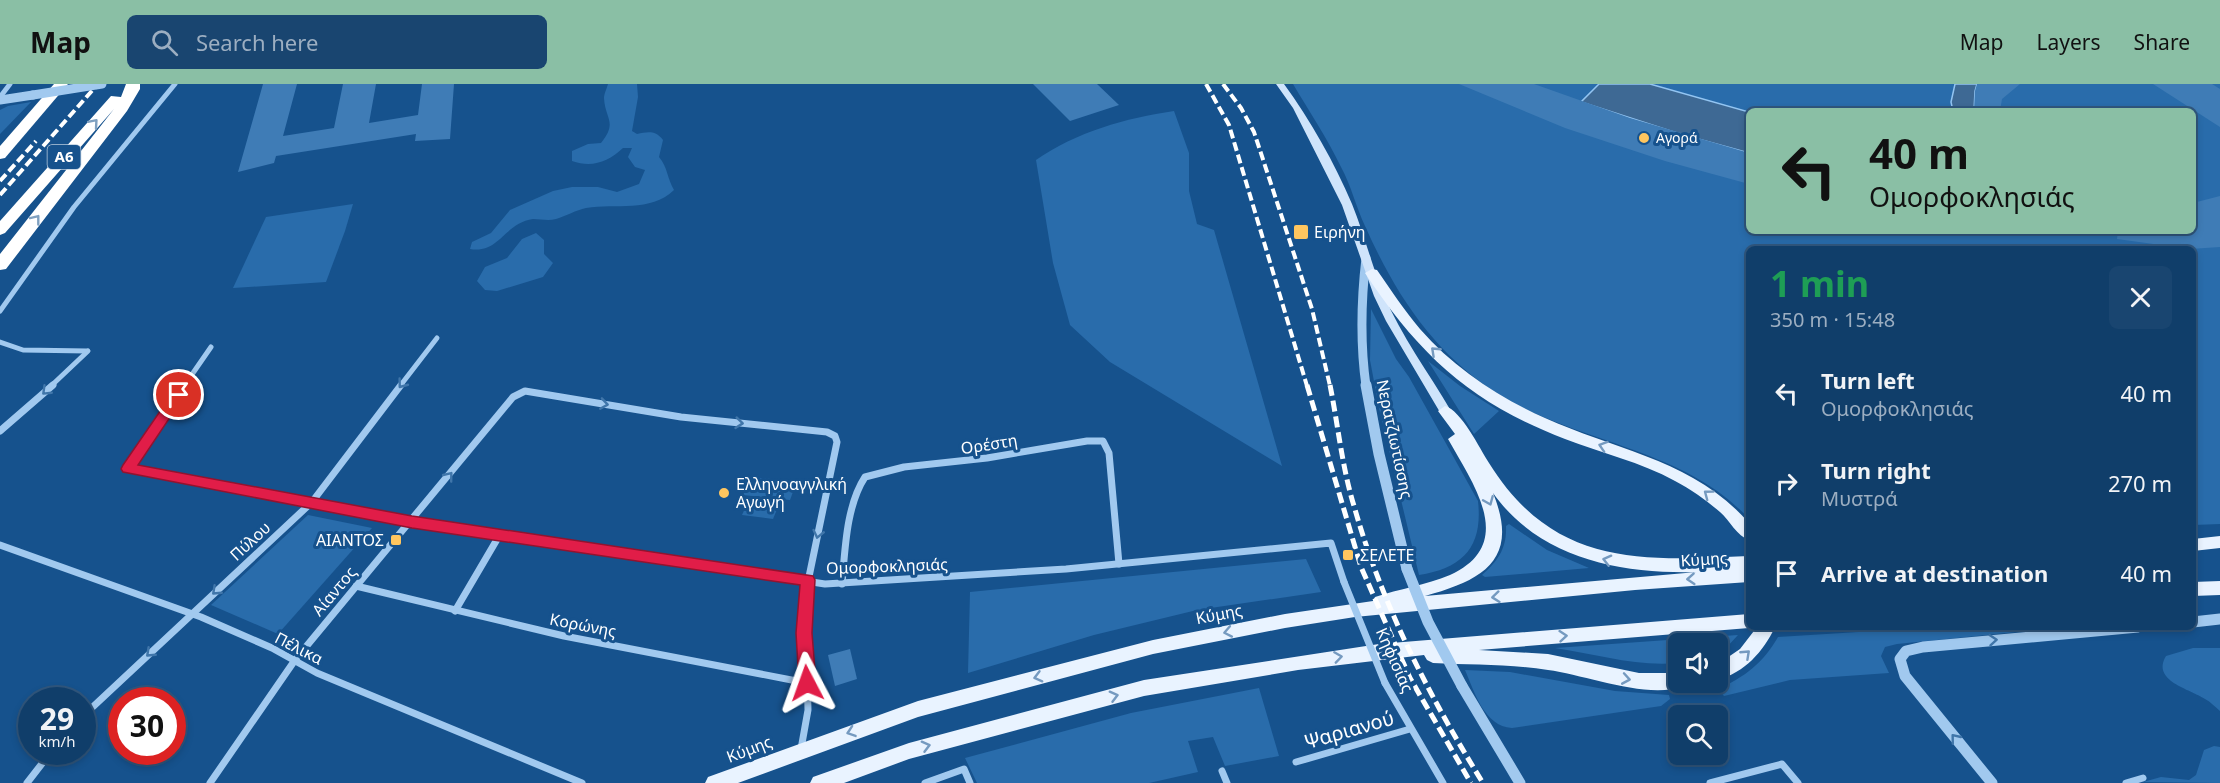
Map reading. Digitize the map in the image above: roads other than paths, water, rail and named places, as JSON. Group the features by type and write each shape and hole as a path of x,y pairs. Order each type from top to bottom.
{"highway":[{"path":"0,155 61,84"},
{"name":"Α6","path":"0,230 129,84"},
{"path":"0,265 120,111 133,89 133,84"}],"main road":[{"name":"Νερατζιωτίσσης","path":"1280,84 1297,108 1347,205 1379,296 1401,339 1445,411"},
{"path":"1371,273 1420,337 1455,369 1485,392 1556,430 1658,465 1688,480 1727,509 1746,531"},
{"path":"1445,411 1456,423 1511,505 1540,529 1573,548 1610,561 1639,566 1746,563"},
{"path":"1355,610 1457,579 1477,567 1491,550 1496,528 1492,509 1448,425 1445,411"},
{"path":"2196,545 2220,542"},
{"path":"2196,551 2220,551"},
{"name":"Κύμης","path":"716,783 918,709 1153,647 1355,610 1635,583 1746,575"},
{"path":"2196,589 2220,588"},
{"path":"820,783 852,777 909,751 1144,688 1379,651 1746,621"},
{"path":"1728,666 1746,654 1764,630"},
{"path":"1379,651 1548,662 1639,681 1668,681"}],"street":[{"path":"0,98 10,84"},
{"path":"0,98 102,84"},
{"path":"0,311 74,207 175,84"},
{"name":"Νερατζιωτίσσης","path":"1366,258 1362,285 1362,351 1369,413 1407,569 1428,622 1462,686 1520,783"},
{"name":"Πύλου","path":"96,704 312,502 437,338"},
{"path":"0,342 23,350 88,351 25,411 0,431"},
{"name":"Ομορφοκλησιάς","path":"211,347 128,469 412,522 842,584 1119,564 1331,543"},
{"name":"Αίαντος","path":"210,783 296,660 513,397 525,391 681,417 827,432 835,436 837,442 808,580"},
{"name":"Ορέστη","path":"842,584 844,556 859,489 866,477 887,469 986,459 1087,441 1103,441 1109,453 1119,564"},
{"path":"454,611 499,536"},
{"name":"Κηφισίας","path":"1331,543 1344,582 1385,683 1443,783"},
{"name":"Πέλικα","path":"0,545 40,557 193,613 296,660 317,673 582,783"},
{"path":"801,750 808,710 804,633 808,580"},
{"name":"Κορώνης","path":"356,586 564,636 807,683"},
{"path":"2196,622 2220,619"},
{"path":"1992,783 1905,676 1900,659 1906,651 1923,647 2106,630"},
{"name":"Ψαριανού","path":"1296,762 1410,729"},
{"path":"1710,783 1782,764 1798,783"},
{"path":"27,783 41,765"},
{"path":"925,783 964,769 970,783"},
{"path":"1222,771 1227,783"},
{"path":"2126,783 2143,778"}],"railway":[{"path":"0,195 98,84"},
{"path":"1206,84 1229,125 1307,386"},
{"path":"1223,84 1241,108 1254,132 1312,309 1330,386"},
{"path":"0,181 36,141"},
{"path":"1307,385 1361,567 1410,678 1471,783"},
{"path":"1330,385 1350,491 1378,579 1426,683 1483,783"}],"place":[{"name":"Αγορά","path":"1644,138"},
{"name":"Ειρήνη","path":"1301,232"},
{"name":"Ελληνοαγγλική Αγωγή","path":"724,493"},
{"name":"ΑΙΑΝΤΟΣ","path":"396,540"},
{"name":"ΣΕΛΕΤΕ","path":"1348,555"}]}
